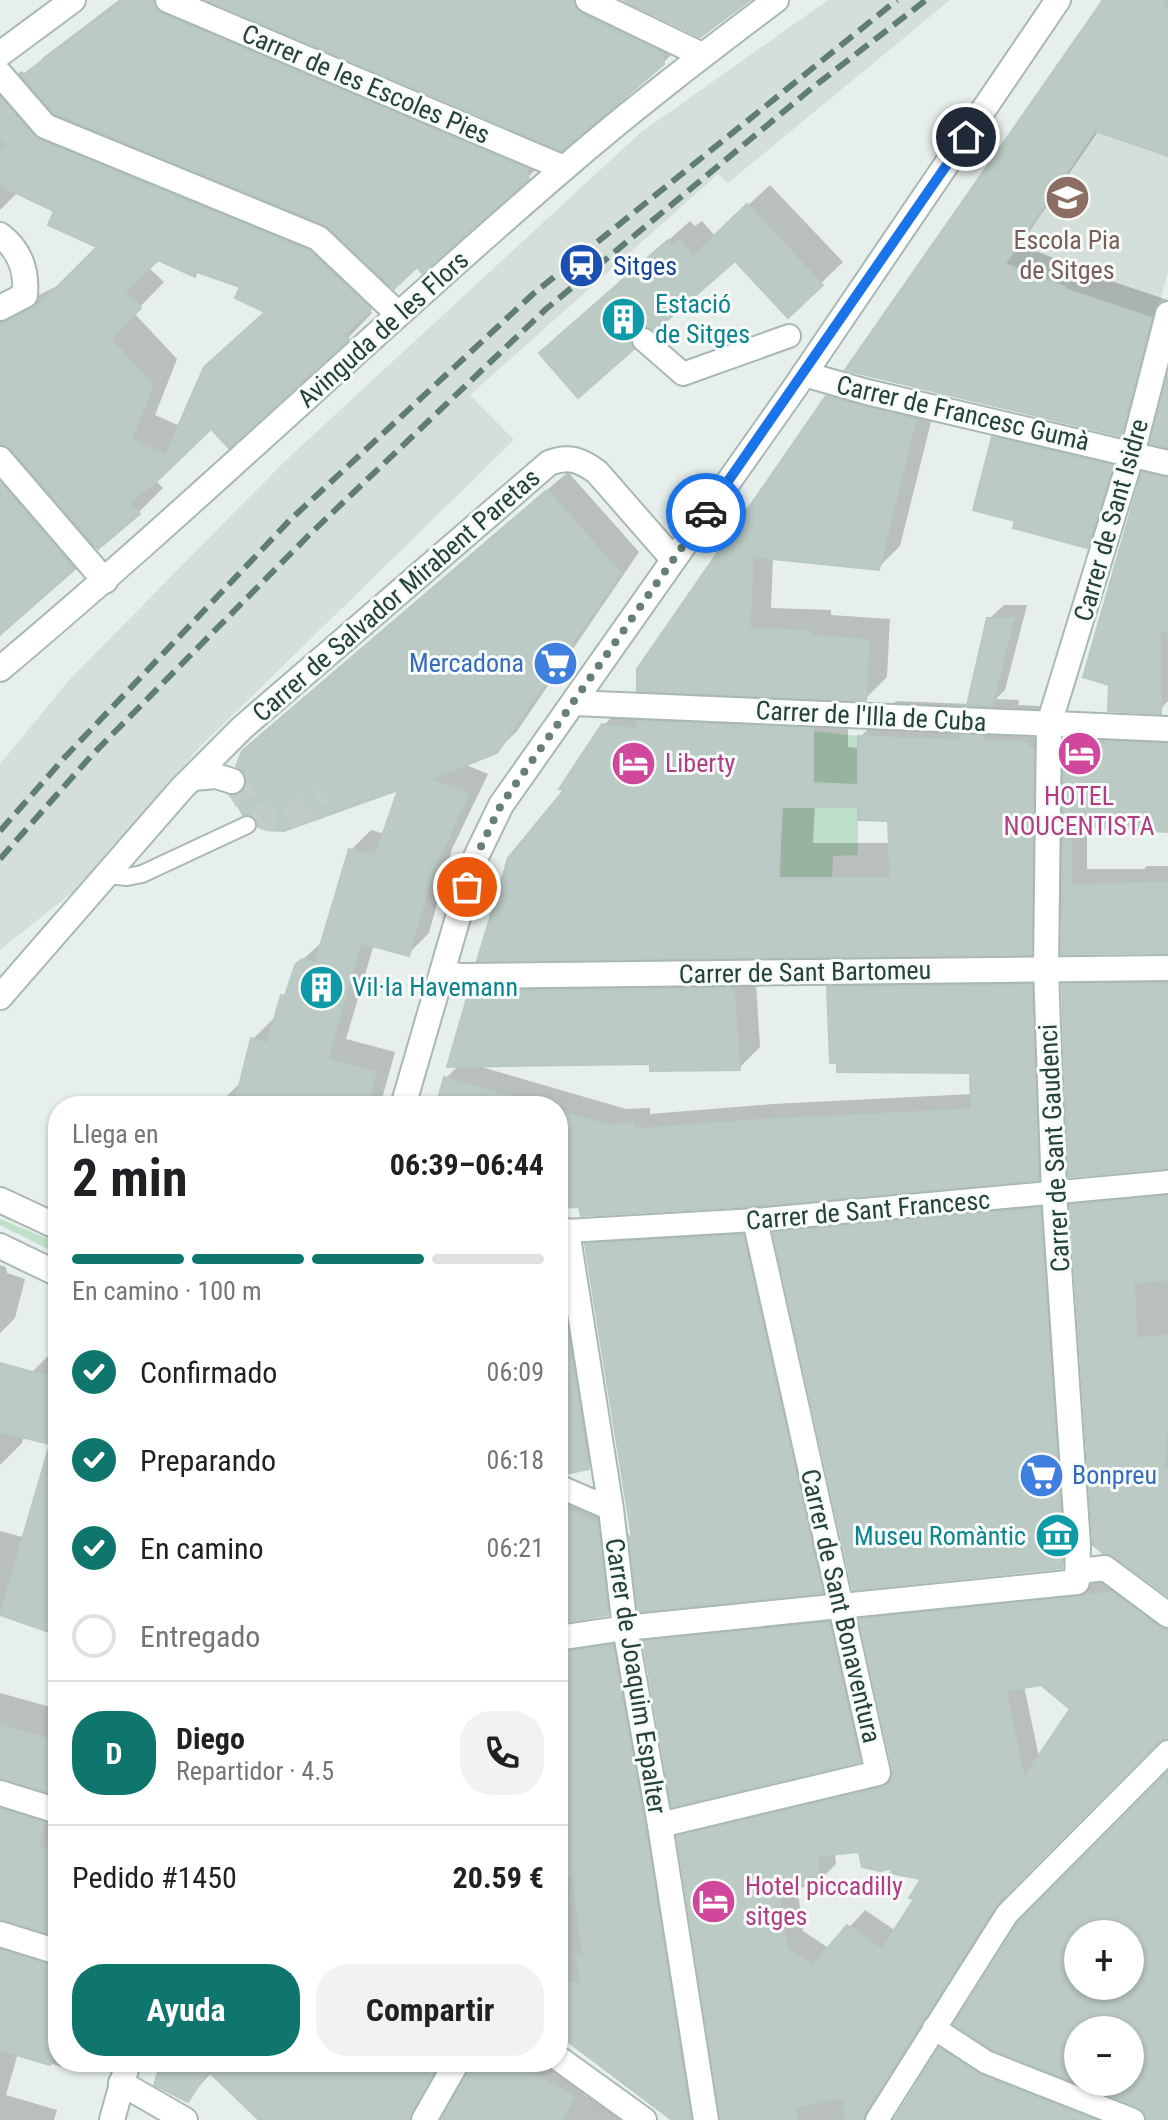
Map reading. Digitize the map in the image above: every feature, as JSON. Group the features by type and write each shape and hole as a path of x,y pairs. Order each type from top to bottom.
{"street":[{"path":"0,54 73,0"},
{"name":"Carrer de les Escoles Pies","path":"168,0 564,168"},
{"path":"588,0 702,55"},
{"name":"Avinguda de les Flors","path":"0,669 105,581 398,314 564,168 702,55 776,0"},
{"path":"406,1096 475,859 501,805 804,374 1058,0"},
{"path":"0,74 45,126 318,238 398,314"},
{"path":"0,235 14,248 27,275 25,295 0,308"},
{"name":"Carrer de Sant Isidre","path":"1049,724 1132,454 1168,314"},
{"path":"644,340 683,374 789,336"},
{"name":"Carrer de Francesc Gumà","path":"804,374 867,392 1168,463"},
{"name":"Carrer de Salvador Mirabent Paretas","path":"0,997 193,778 243,727 549,463 571,458 597,472 673,559"},
{"path":"0,459 105,581"},
{"name":"Carrer de l'Illa de Cuba","path":"574,703 1168,729"},
{"name":"Carrer de Sant Gaudenci","path":"1049,724 1046,969 1054,1193 1079,1571"},
{"path":"193,778 216,776 232,781"},
{"name":"Carrer de Sant Bartomeu","path":"442,973 1168,968"},
{"name":"Carrer de Sant Francesc","path":"568,1232 755,1220 1168,1182"},
{"path":"0,1200 48,1222"},
{"name":"Carrer de Sant Bonaventura","path":"660,1825 878,1773 755,1220"},
{"path":"0,1246 48,1269"},
{"name":"Carrer de Joaquim Espalter","path":"568,1261 611,1509 625,1628 660,1825 706,2120"},
{"path":"568,1490 611,1509"},
{"path":"568,1637 1077,1582 1079,1571 1105,1568 1168,1615"},
{"path":"877,2120 1007,1914 1168,1752"},
{"path":"0,1793 48,1808"},
{"path":"0,1934 48,1949"},
{"path":"934,2028 986,2062 1133,2120"},
{"path":"568,2065 644,2120"},
{"path":"112,2120 125,2072 185,2120"},
{"path":"424,2120 451,2072"}],"lane":[{"path":"106,875 127,877 142,874 247,825"}],"shaded area":[{"path":"828,0 950,0 728,183 718,174 470,395 514,440 201,746 74,891 0,950 0,764 71,678 284,462 640,133"},
{"name":"Escola Pia de Sitges","path":"1025,111 1168,156 1168,272 1155,319 937,238"}],"green space":[{"path":"813,731 858,736 858,855 833,856 832,879 780,878 782,807 821,783 813,783"},
{"path":"0,1219 48,1239 48,1249 0,1225"}],"building":[{"path":"123,0 153,0 162,14 526,168 529,179 422,273 417,267 394,289 324,224 54,113 22,76"},
{"path":"206,0 573,0 581,14 663,53 664,64 562,151"},
{"path":"623,0 750,0 700,37"},
{"path":"1103,0 1165,0 1163,6 1168,7 1168,156 1095,131 1005,264 1065,289 1152,318 1121,436 845,370"},
{"path":"0,97 39,140 310,251 371,309 344,334 349,339 229,448 211,429 130,503 140,514 98,549 11,449 0,444 0,325 39,305 97,247 48,225 54,211 7,189 0,182 0,151 6,145 0,140","holes":["158,260 195,277 197,272 240,287 235,298 265,312 204,367 166,454 132,440 153,385 111,339 141,308 125,293"]},
{"name":"Estació de Sitges","path":"747,204 823,285 788,318 735,261 655,331 646,326 634,330 630,338 634,349 578,398 539,353 668,240 673,246 679,240 693,256"},
{"path":"1168,374 1168,448 1150,443"},
{"path":"826,396 916,419 879,570 753,557 750,628 810,631 810,635 869,640 866,701 637,691 637,669"},
{"path":"992,437 1113,465 1087,548 1013,528 1015,521 973,510"},
{"path":"1142,472 1168,478 1168,632 1160,631 1161,714 1108,711 1109,685 1083,677"},
{"path":"0,482 75,569 0,635"},
{"path":"547,490 621,573 497,753 431,779 469,794 433,871 409,956 361,943 328,1059 376,1072 370,1096 236,1096 251,1038 267,1043 281,995 285,996 295,965 302,959 315,963 349,849 375,856 398,790 284,831 268,830 258,826 253,816 243,815 233,797 246,785 243,771 236,766 242,751"},
{"path":"987,618 1014,618 992,706 967,705"},
{"path":"637,721 813,728 813,783 858,785 858,736 959,740 960,735 984,736 983,741 1025,742 1034,750 1031,955 477,961 508,858 564,790 559,789 602,724 637,729","holes":["782,807 858,807 858,820 888,821 890,878 778,878"]},
{"path":"1106,741 1168,744 1168,832 1076,826 1076,829 1071,829 1071,885 1168,882 1168,953 1061,954 1064,750 1071,744 1106,745"},
{"path":"1168,983 1168,1168 1068,1177 1062,984"},
{"path":"1032,985 1039,1180 759,1206 581,1216 579,1207 568,1208 568,1113 608,1125 634,1123 634,1129 971,1109 970,1073 837,1072 837,1063 830,1063 827,987"},
{"path":"734,988 740,1070 650,1071 650,1064 447,1067 469,991"},
{"path":"444,1077 508,1096 439,1096"},
{"path":"1168,1196 1168,1280 1134,1283 1137,1338 1168,1335 1168,1418 1164,1468 1168,1469 1168,1596 1114,1556 1103,1553 1093,1545 1070,1205"},
{"path":"1040,1208 1063,1545 1062,1568 853,1590 773,1232"},
{"path":"743,1235 823,1593 638,1612 629,1536 632,1538 585,1244"},
{"path":"568,1336 589,1469 568,1474"},
{"path":"0,1363 48,1376 48,1444 0,1432"},
{"path":"48,1451 48,1632 0,1615"},
{"path":"568,1510 598,1523 608,1615 568,1621"},
{"path":"1112,1592 1159,1627 1168,1630 1168,1738 1158,1742 997,1904 863,2120 845,2120 843,2098 795,2107 798,2120 721,2120 677,1836 881,1788 889,1783 893,1770 859,1619","holes":["1041,1685 1070,1709 1024,1777 1006,1691","859,1852 862,1867 880,1871 894,1868 890,1873 921,1879 909,1898 914,1899 882,1949 847,1925 813,1965 787,1948 779,1891 820,1883 817,1856"]},
{"path":"829,1622 860,1762 672,1807 643,1641"},
{"path":"613,1645 691,2120 672,2120 568,2042 568,1983 580,1982 576,1954 582,1953 573,1875 568,1876 568,1652"},
{"path":"0,1725 48,1738 48,1792 0,1778"},
{"path":"1168,1772 1168,2120 1147,2120 1138,2107 1110,2096 1144,2096 1144,2016 1064,2016 1064,2078 992,2050 954,2024 1018,1923"},
{"path":"0,1809 44,1822 39,1847 48,1849 48,1933 0,1919"},
{"path":"0,1950 48,1964 48,2064 0,2050"},
{"path":"939,2048 981,2075 1095,2120 894,2120"},
{"path":"158,2072 207,2072 188,2102 154,2085"},
{"path":"209,2072 435,2072 409,2120 259,2120"},
{"path":"467,2072 531,2072 575,2097 562,2120 441,2120"}],"tunnel":[{"path":"232,781 251,807 269,819 287,817 321,793"}],"railway":[{"path":"0,831 65,757 290,520 533,294 897,0"},
{"path":"0,859 92,755 309,535 546,309 812,88 926,0"}],"way so far":[{"path":"467,887 475,859 501,805 706,513"}],"place":[{"name":"Escola Pia de Sitges","path":"1067,197"},
{"name":"Sitges","path":"582,266"},
{"name":"Estació de Sitges","path":"624,319"},
{"name":"Mercadona","path":"555,663"},
{"name":"HOTEL NOUCENTISTA","path":"1079,753"},
{"name":"Liberty","path":"634,763"},
{"name":"Vil·la Havemann","path":"321,987"},
{"name":"Bonpreu","path":"1041,1475"},
{"name":"Museu Romàntic","path":"1057,1536"},
{"name":"Hotel piccadilly sitges","path":"714,1901"}],"route":[{"path":"706,513 966,137"}]}
